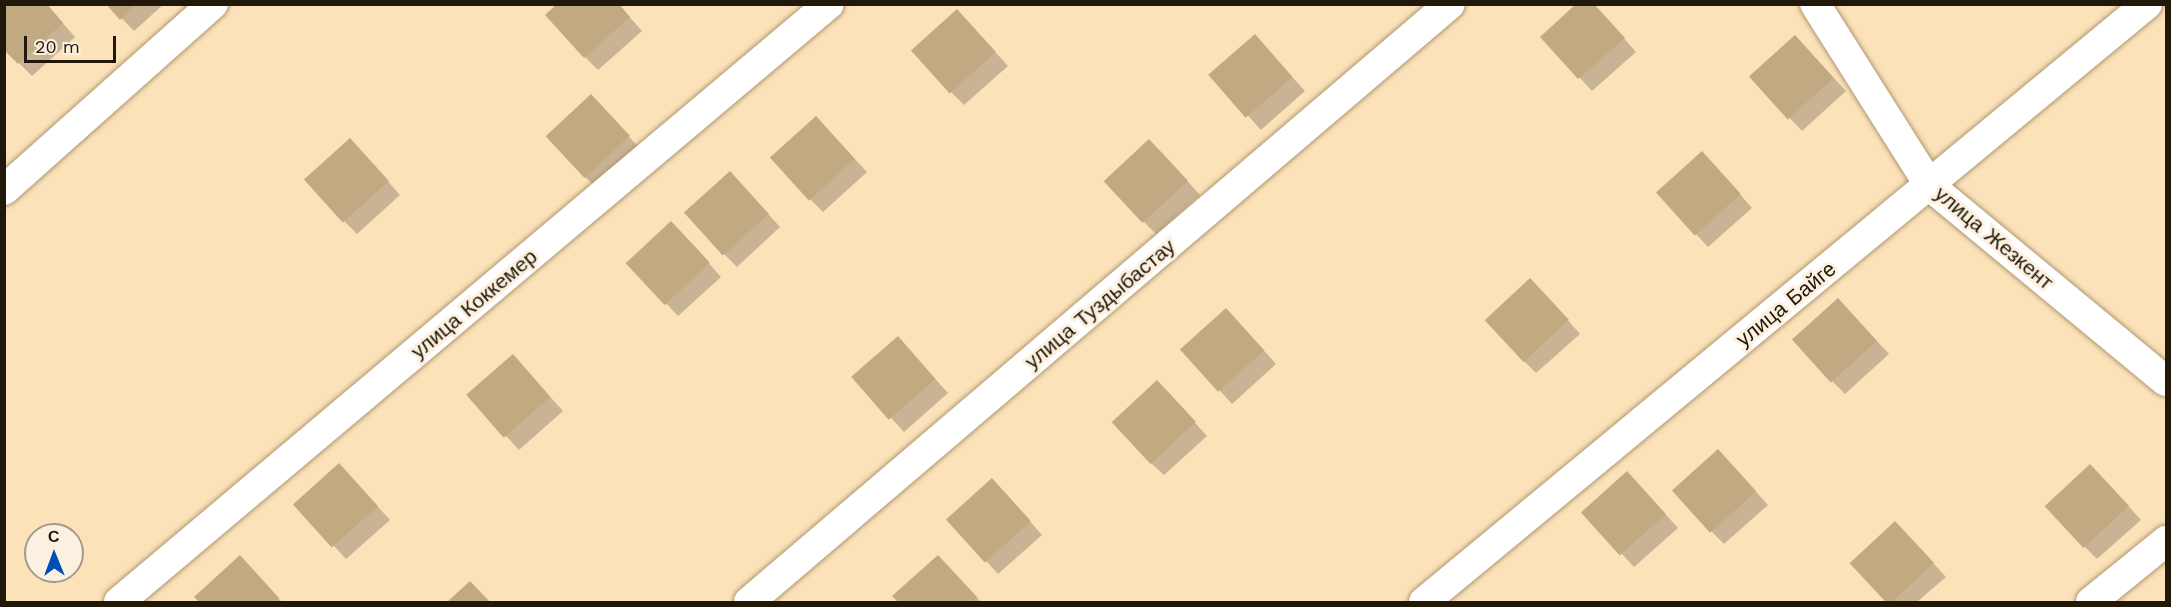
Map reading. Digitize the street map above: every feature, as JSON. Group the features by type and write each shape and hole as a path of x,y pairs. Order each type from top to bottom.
{"street":[{"path":"4,190 213,4"},
{"name":"улица Коккемер","path":"118,603 829,4"},
{"name":"улица Туздыбастау","path":"749,603 1450,4"},
{"name":"улица Жезкент","path":"1815,4 1930,186 2166,381"},
{"name":"улица Байге","path":"1424,603 2147,4"},
{"path":"2091,603 2166,541"}],"building":[{"path":"4,4 47,4 63,23 18,64 4,50"},
{"path":"106,4 137,4 120,20"},
{"path":"557,4 619,4 630,17 584,58 545,15"},
{"path":"1576,4 1594,4 1625,38 1578,79 1540,37"},
{"path":"957,9 996,52 950,94 911,50"},
{"path":"1255,34 1292,77 1246,118 1208,75"},
{"path":"1795,35 1834,78 1788,120 1749,76"},
{"path":"591,94 630,136 585,178 546,136"},
{"path":"816,116 855,159 809,201 770,157"},
{"path":"350,138 389,181 343,223 304,179"},
{"path":"1149,139 1188,181 1143,223 1104,181"},
{"path":"1702,151 1741,194 1695,236 1656,192"},
{"path":"730,171 769,214 723,256 684,212"},
{"path":"671,221 710,263 665,305 626,263"},
{"path":"1530,278 1569,320 1524,362 1485,320"},
{"path":"1838,298 1877,341 1831,383 1792,339"},
{"path":"1226,308 1264,350 1218,392 1180,349"},
{"path":"898,336 935,379 889,420 851,377"},
{"path":"513,354 550,397 504,438 466,395"},
{"path":"1157,380 1196,422 1151,464 1112,422"},
{"path":"1718,449 1756,491 1710,533 1672,490"},
{"path":"339,463 378,506 332,548 293,504"},
{"path":"2090,464 2129,506 2084,548 2045,506"},
{"path":"1627,471 1666,514 1620,556 1581,512"},
{"path":"992,478 1031,521 985,563 946,519"},
{"path":"1895,521 1934,563 1892,602 1886,602 1850,563"},
{"path":"240,555 279,598 273,602 199,602 194,597"},
{"path":"938,555 977,597 971,602 898,602 892,596"},
{"path":"470,581 490,602 447,602"}]}
